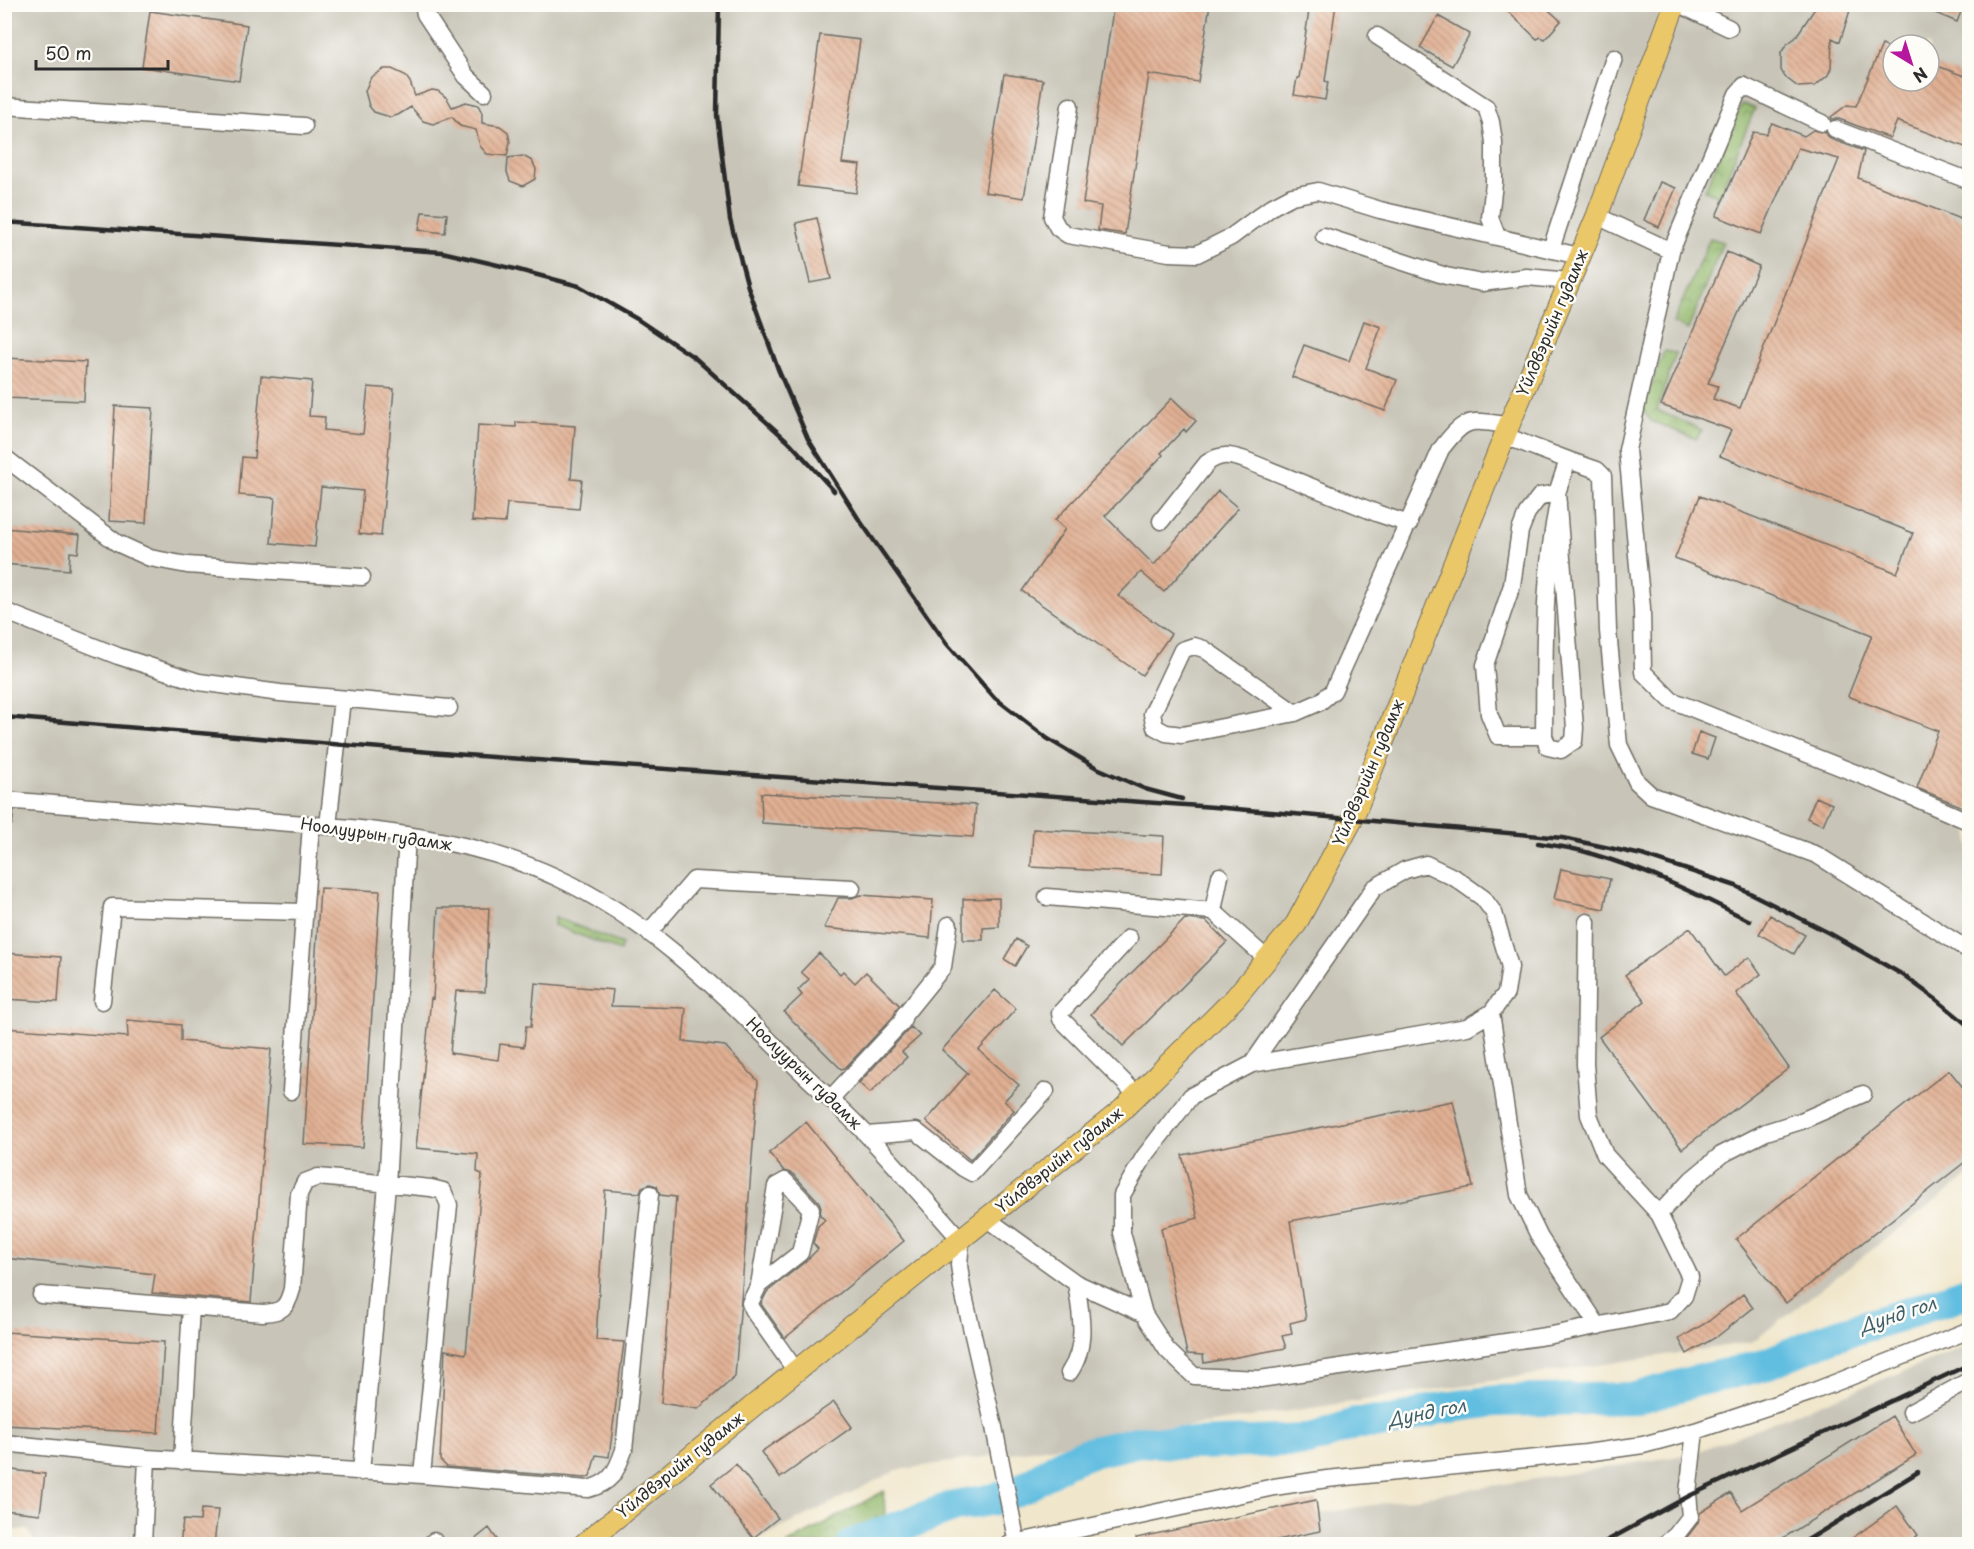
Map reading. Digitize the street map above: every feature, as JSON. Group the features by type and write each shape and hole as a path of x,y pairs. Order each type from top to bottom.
{"main road":[{"name":"Yйлдвэрийн гудамж","path":"584,1545 796,1371 1122,1110 1235,998 1296,924 1352,820 1507,430 1597,216 1677,4"}],"street":[{"path":"423,4 425,14 466,76 484,93"},
{"path":"1677,4 1729,28"},
{"path":"1377,36 1486,107 1494,142 1494,183 1490,218 1497,236"},
{"path":"1551,249 1614,58"},
{"path":"1970,181 1828,126 1744,87 1737,94 1671,251 1627,450 1642,608 1643,672 1671,700 1878,782 1970,822"},
{"path":"4,106 304,126"},
{"path":"1070,106 1052,217 1058,228 1068,235 1169,253 1197,254 1231,237 1273,206 1292,196 1318,191 1380,210 1579,256"},
{"path":"1597,216 1671,251"},
{"path":"1324,236 1446,276 1482,283 1527,277 1569,281"},
{"path":"1295,712 1204,649 1194,646 1182,650 1152,714 1155,727 1166,733 1182,735 1295,712 1320,702 1333,691 1441,449 1456,429 1470,421 1507,430 1568,460 1600,472 1603,476 1608,631 1619,745 1637,782 1651,795 1817,855 1970,951"},
{"path":"1161,521 1207,463 1216,456 1227,454 1409,524"},
{"path":"4,457 117,543 150,558 187,566 362,577"},
{"path":"1558,498 1575,728 1574,741 1561,750 1548,747 1544,736 1546,607 1552,531 1558,498 1568,460"},
{"path":"1544,736 1498,736 1489,714 1485,665 1512,585 1520,531 1527,513 1540,496 1558,498"},
{"path":"4,611 118,656 199,682 280,693 449,708"},
{"path":"291,1092 304,912 342,699"},
{"path":"1544,711 1573,711"},
{"path":"4,820 5,800"},
{"name":"Ноолуурын гудамж","path":"5,800 320,825 406,836 453,844 507,858 557,877 606,902 667,944 722,992 867,1135 961,1240"},
{"path":"361,1472 387,1185 406,836"},
{"path":"1252,1064 1374,888 1405,870 1426,864 1455,878 1483,898 1494,913 1510,967 1506,993 1491,1013 1467,1027 1252,1064 1191,1096 1144,1157 1122,1195 1122,1233 1144,1314 1167,1350 1194,1376 1260,1379 1552,1335 1670,1311 1684,1296 1690,1277 1659,1214 1605,1155 1589,1115 1585,1064 1587,922"},
{"path":"1213,911 1220,876"},
{"path":"649,932 694,880 852,888"},
{"path":"1047,897 1213,911 1267,959"},
{"path":"102,1001 112,907 304,912"},
{"path":"830,1099 902,1022 904,1015 943,967 949,925"},
{"path":"1129,938 1060,1013 1061,1019 1137,1095"},
{"path":"1491,1013 1518,1195 1540,1239 1598,1326"},
{"path":"867,1135 916,1131 972,1173 1046,1091"},
{"path":"1659,1214 1692,1179 1721,1155 1766,1132 1801,1121 1863,1094"},
{"path":"41,1295 263,1313 278,1312 288,1302 292,1289 299,1194 305,1182 318,1177 443,1191 449,1205 422,1475"},
{"path":"759,1285 800,1253 811,1209 785,1181 776,1186 759,1285 750,1303 796,1371"},
{"path":"4,1443 182,1461 422,1475 588,1490 600,1486 611,1478 624,1450 650,1194"},
{"path":"987,1219 1076,1282 1144,1314"},
{"path":"961,1240 960,1276 994,1427 1014,1540 1274,1487 1327,1479 1407,1473 1615,1450 1695,1431 1809,1393 1970,1330"},
{"path":"1069,1373 1076,1363 1083,1326 1076,1282"},
{"path":"182,1461 191,1307"},
{"path":"1911,1412 1970,1380"},
{"path":"1665,1545 1690,1517 1688,1493 1695,1431"},
{"path":"143,1545 147,1458"}],"shaded area":[{"path":"5,5 1969,5 1969,1175 1752,1342 897,1470 749,1544 588,1544 561,1535 549,1544 35,1544 28,1530 5,1530"},
{"path":"1969,1346 1969,1544 1194,1544 1328,1512 1691,1454"}],"green space":[{"path":"1742,104 1755,108 1719,196 1705,190"},
{"path":"1710,238 1723,242 1688,330 1673,323"},
{"path":"1664,351 1676,353 1657,410 1702,430 1696,439 1651,421 1642,409"},
{"path":"555,917 622,944 620,951 554,925"},
{"path":"884,1491 885,1517 834,1544 787,1544"}],"building":[{"path":"1114,4 1210,4 1198,82 1149,74 1125,234 1098,230 1101,206 1083,203"},
{"path":"1310,4 1336,4 1325,81 1328,82 1325,100 1294,95 1297,78 1299,78"},
{"path":"1500,4 1542,4 1561,21 1545,39 1541,37 1537,39"},
{"path":"1818,4 1852,4 1840,42 1832,38 1831,68 1828,75 1815,86 1798,87 1785,77 1781,70 1781,53 1786,45 1795,38"},
{"path":"1914,4 1964,4 1957,22"},
{"path":"150,11 247,25 239,81 142,67"},
{"path":"1438,16 1470,34 1452,66 1420,48"},
{"path":"820,35 860,40 842,163 860,165 856,193 798,186"},
{"path":"1881,47 1881,93 1941,93 1941,67 1970,78 1970,149 1897,121 1890,138 1831,117 1847,105 1856,106"},
{"path":"384,69 392,69 405,75 415,96 432,90 438,91 447,98 452,107 466,102 478,105 482,113 482,123 500,126 508,132 510,142 507,156 487,154 480,146 476,130 460,126 452,117 433,124 423,121 411,107 390,117 374,112 369,106 365,91 371,77"},
{"path":"1004,74 1043,80 1024,198 985,192"},
{"path":"1772,123 1804,136 1813,130 1825,133 1831,139 1864,151 1858,178 1970,223 1970,810 1917,788 1938,731 1848,696 1872,635 1675,558 1700,496 1897,573 1913,533 1720,456 1731,430 1661,405 1727,252 1759,266 1708,383 1718,386 1713,399 1740,408 1839,159 1798,148 1761,234 1716,216 1753,132 1766,134"},
{"path":"523,156 532,161 536,169 535,179 523,186 510,181 507,172 508,158"},
{"path":"1660,182 1676,188 1659,227 1644,220"},
{"path":"422,212 447,214 445,233 419,230"},
{"path":"817,218 831,279 810,283 796,223"},
{"path":"1364,321 1381,327 1366,368 1397,380 1385,411 1292,377 1304,345 1349,361"},
{"path":"4,358 86,362 84,401 4,398"},
{"path":"261,376 312,381 309,416 325,417 324,430 363,434 368,387 394,389 381,536 359,534 363,491 321,487 315,547 271,543 275,498 239,495 242,457 254,458"},
{"path":"1172,398 1196,421 1186,432 1184,429 1161,453 1163,455 1105,516 1154,565 1218,491 1238,508 1164,592 1141,572 1118,596 1171,634 1142,675 1022,591 1065,529 1055,520"},
{"path":"115,406 153,408 146,523 109,521"},
{"path":"516,422 575,426 571,479 582,480 579,509 507,503 505,523 472,521 478,425 516,427"},
{"path":"4,528 80,535 78,553 70,552 69,570 4,564"},
{"path":"1699,732 1715,738 1708,759 1692,754"},
{"path":"761,793 976,805 973,837 762,823"},
{"path":"1816,797 1832,804 1823,825 1807,818"},
{"path":"1033,829 1164,836 1162,874 1031,867"},
{"path":"1561,869 1610,879 1604,909 1554,899"},
{"path":"320,888 380,891 363,1147 304,1144"},
{"path":"860,895 933,900 930,938 824,928 838,898 852,898"},
{"path":"999,898 999,927 983,928 983,940 963,940 963,899"},
{"path":"438,908 489,908 485,992 456,991 450,1053 498,1060 500,1044 524,1047 526,1026 531,1027 535,983 613,990 611,1006 686,1008 683,1041 725,1046 758,1081 735,1377 698,1409 661,1403 676,1197 660,1195 657,1186 650,1184 642,1187 640,1193 605,1190 596,1340 624,1342 609,1457 596,1455 590,1476 585,1478 447,1467 440,1460 445,1350 466,1354 482,1174 477,1172 478,1154 416,1148 431,998 433,999"},
{"path":"1770,915 1805,935 1794,954 1759,934"},
{"path":"1185,919 1206,921 1227,942 1123,1046 1091,1014"},
{"path":"1690,928 1724,976 1749,957 1761,974 1736,993 1789,1068 1682,1149 1599,1037 1645,1001 1625,975"},
{"path":"1016,939 1027,946 1015,966 1004,959"},
{"path":"4,953 61,957 58,1002 4,999"},
{"path":"819,953 840,974 843,971 855,983 866,972 899,1005 893,1017 845,1068 841,1069 784,1012 802,995 798,990 809,979 801,972"},
{"path":"995,990 1016,1009 979,1050 1019,1085 1004,1101 1014,1110 970,1160 926,1121 968,1073 942,1050"},
{"path":"127,1020 181,1025 181,1041 271,1049 251,1302 152,1293 155,1274 4,1258 4,1028 128,1037"},
{"path":"911,1027 920,1036 902,1052 907,1057 870,1093 859,1083"},
{"path":"1949,1070 1970,1096 1970,1158 1786,1303 1736,1239"},
{"path":"1453,1101 1473,1187 1290,1221 1306,1319 1290,1323 1292,1334 1282,1336 1286,1348 1204,1363 1203,1355 1187,1354 1161,1228 1198,1218 1182,1155"},
{"path":"806,1122 904,1241 785,1338 761,1304 767,1292 818,1249 813,1243 818,1226 825,1220 820,1215 819,1202 793,1174 784,1171 769,1153"},
{"path":"1743,1294 1753,1308 1718,1336 1687,1354 1679,1339 1709,1321"},
{"path":"4,1332 164,1342 158,1433 4,1425"},
{"path":"834,1402 852,1427 780,1478 761,1452"},
{"path":"1892,1416 1916,1455 1772,1545 1681,1545 1698,1523 1700,1513 1731,1493 1742,1510"},
{"path":"736,1464 778,1518 753,1538 711,1484"},
{"path":"4,1469 45,1474 40,1514 4,1510"},
{"path":"1316,1500 1320,1531 1254,1545 1137,1545 1136,1538"},
{"path":"1897,1506 1918,1535 1905,1545 1843,1545"},
{"path":"201,1509 218,1510 214,1545 180,1545 183,1520 200,1521"},
{"path":"489,1528 501,1545 468,1545"}],"waterway":[{"name":"Дунд гол","path":"853,1544 955,1506 995,1499 1025,1487 1065,1462 1088,1453 1140,1441 1196,1444 1309,1440 1357,1423 1393,1422 1436,1409 1496,1401 1636,1398 1761,1366 1832,1336 1970,1291"}],"railway":[{"path":"719,4 717,115 730,220 748,287 778,369 808,439 858,518 947,644 995,698 1048,739 1097,768 1145,789 1182,799"},
{"path":"4,222 442,252 579,286 637,319 695,358 791,444 834,491"},
{"path":"4,717 479,756 1214,807 1563,838 1642,855 1736,886 1829,933 1903,975 1970,1027"},
{"path":"1538,843 1579,850 1613,860 1653,875 1750,921"},
{"path":"1601,1544 1689,1496 1970,1364"},
{"path":"1801,1544 1918,1472"}]}
